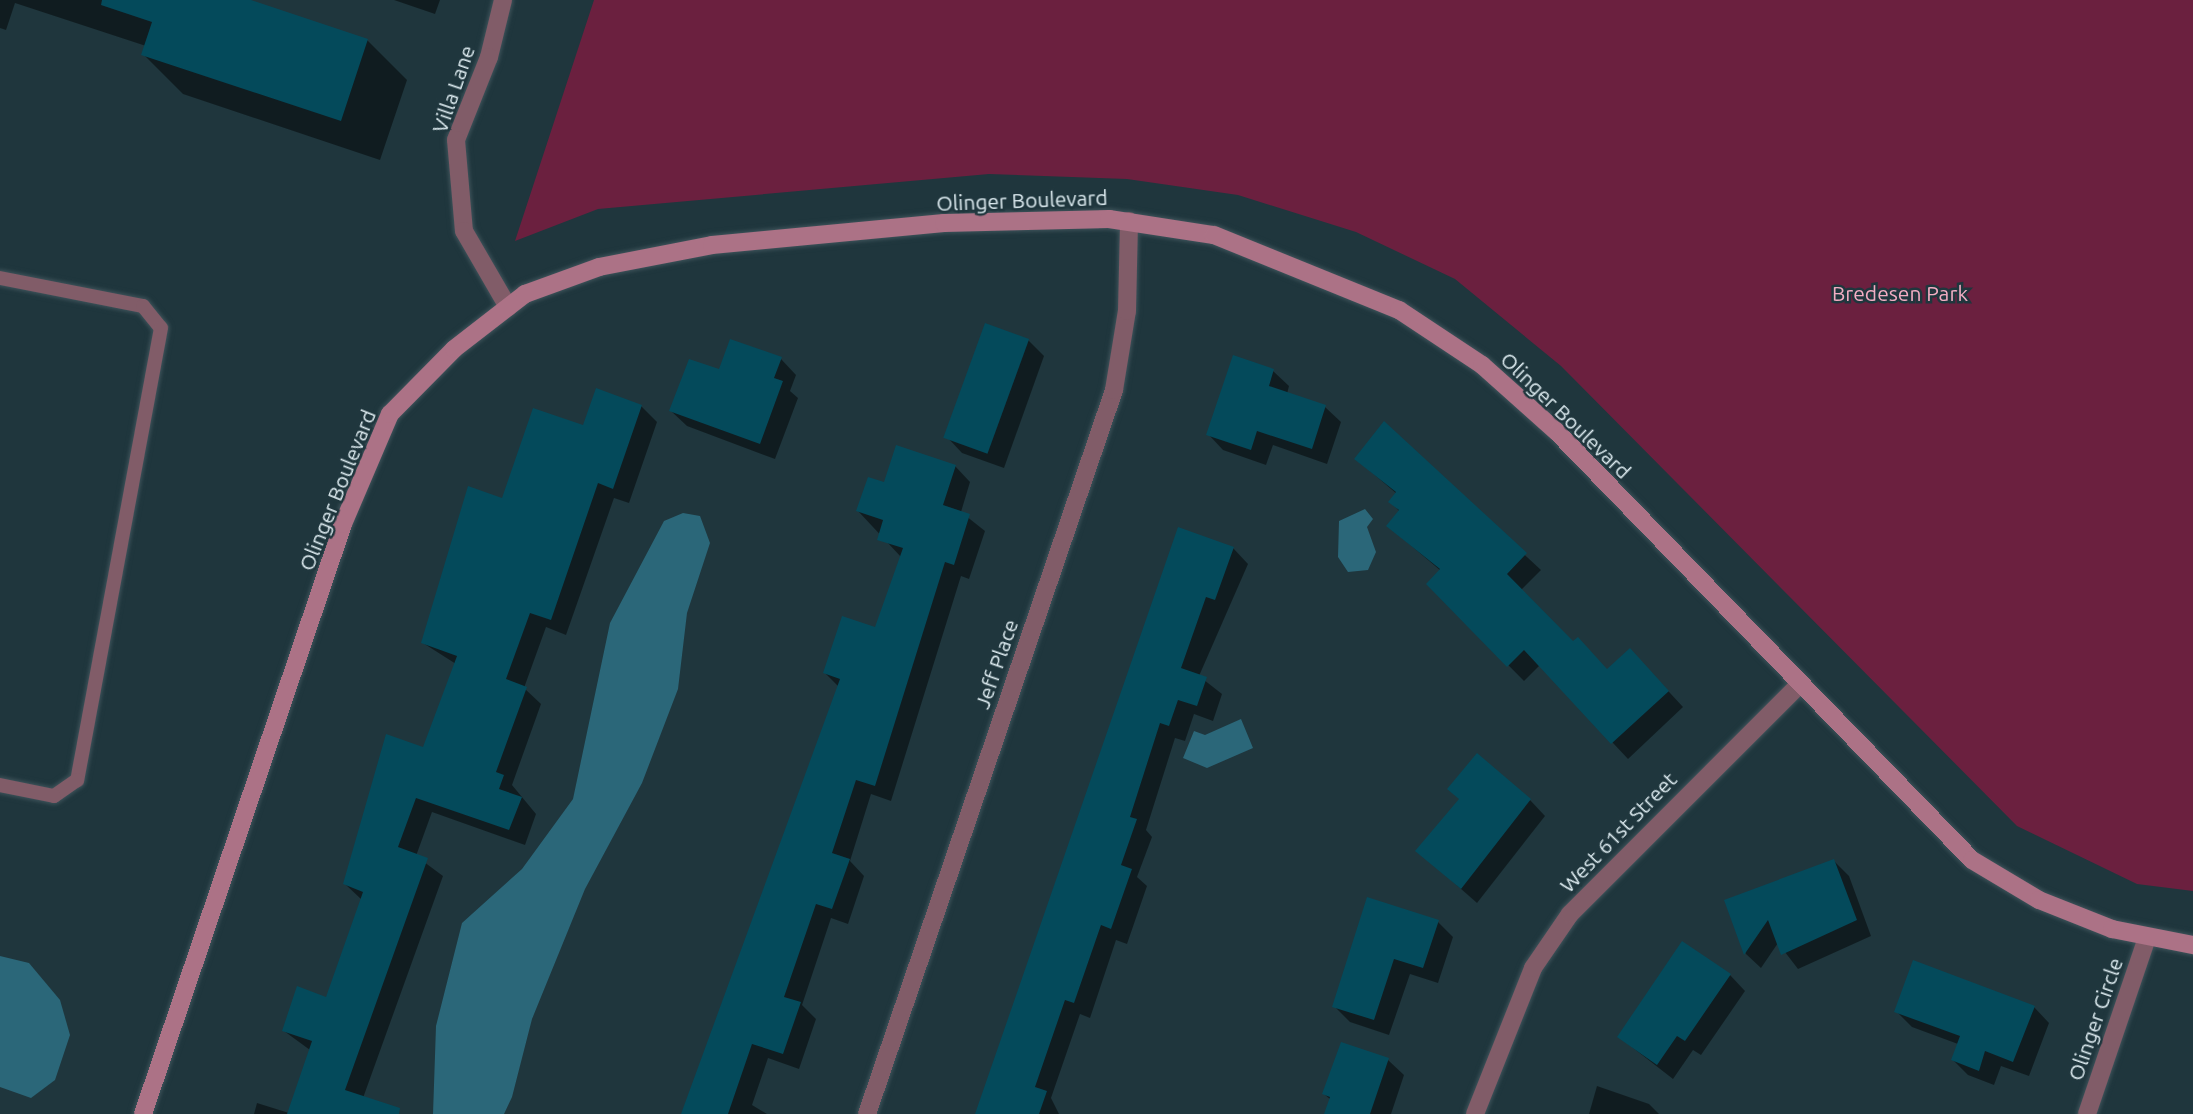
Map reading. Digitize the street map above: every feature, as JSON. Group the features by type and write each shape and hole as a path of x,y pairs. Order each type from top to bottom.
{"street":[{"name":"Villa Lane","path":"503,0 489,57 456,141 464,230 508,307"},
{"name":"Olinger Boulevard","path":"143,1114 343,524 390,414 454,349 526,294 599,267 712,245 956,223 1129,221 1214,235 1310,269 1399,310 1482,365 1557,432 1798,686 1972,860 2039,901 2147,938 2193,945"},
{"name":"Jeff Place","path":"867,1114 1114,390 1127,311 1129,221"},
{"name":"West 61st Street","path":"1475,1114 1533,968 1570,914 1798,686"},
{"name":"Olinger Circle","path":"2087,1114 2147,938"}],"lane":[{"path":"0,278 143,306 162,328 77,780 54,796 0,785"}],"green space":[{"name":"Bredesen Park","path":"594,0 2193,0 2193,891 2137,884 2017,826 1561,366 1455,279 1356,232 1238,195 1127,179 989,174 598,209 515,241"}],"water":[{"path":"1365,509 1373,519 1367,527 1376,552 1368,570 1348,572 1338,557 1339,521"},
{"path":"683,513 700,516 710,543 687,613 678,689 642,783 585,889 532,1019 512,1097 504,1114 433,1114 436,1026 462,923 522,869 573,799 610,623 664,521"},
{"path":"1241,719 1253,748 1207,768 1183,758 1194,731 1205,735"},
{"path":"0,956 29,963 60,1000 70,1035 55,1080 31,1098 0,1087"}],"building":[{"path":"102,0 251,0 368,39 341,121 141,55 152,22 101,5"},
{"path":"985,323 1029,339 987,454 943,438"},
{"path":"730,339 782,357 774,378 783,381 760,444 669,411 689,359 719,369"},
{"path":"1233,355 1274,369 1269,386 1326,405 1312,449 1257,431 1251,450 1206,435"},
{"path":"596,388 642,405 613,489 598,483 551,620 530,613 506,679 527,687 496,772 504,775 499,789 522,797 509,830 416,798 398,847 428,858 345,1090 400,1108 399,1114 287,1114 312,1041 282,1031 297,986 326,997 363,892 343,884 386,734 423,747 457,656 421,643 468,486 502,498 533,408 583,425"},
{"path":"1384,421 1527,553 1507,574 1573,641 1578,637 1607,669 1630,648 1669,691 1611,744 1524,650 1507,667 1426,584 1440,569 1386,526 1399,510 1388,502 1396,492 1354,459"},
{"path":"896,445 956,465 943,505 970,514 954,565 945,562 875,786 856,780 832,853 850,859 832,909 816,904 784,997 801,1002 783,1054 752,1044 728,1114 681,1114 840,679 823,673 842,616 875,627 903,548 877,540 883,520 856,511 868,477 884,482"},
{"path":"1178,527 1234,547 1215,600 1206,597 1181,668 1207,677 1197,706 1178,700 1169,726 1160,723 1130,817 1137,819 1121,865 1132,869 1111,929 1101,925 1074,1003 1065,1000 1035,1087 1047,1091 1039,1114 975,1114"},
{"path":"1477,753 1531,799 1461,889 1415,851 1459,799 1447,789"},
{"path":"1834,859 1857,920 1781,955 1768,920 1744,955 1724,900"},
{"path":"1367,897 1439,920 1423,968 1394,959 1374,1020 1332,1007"},
{"path":"1682,941 1731,974 1685,1041 1677,1036 1657,1065 1617,1037"},
{"path":"1913,960 2035,1006 2013,1062 1985,1051 1979,1071 1951,1060 1960,1036 1894,1012"},
{"path":"1341,1042 1389,1058 1370,1114 1324,1114 1330,1097 1322,1094"}]}
